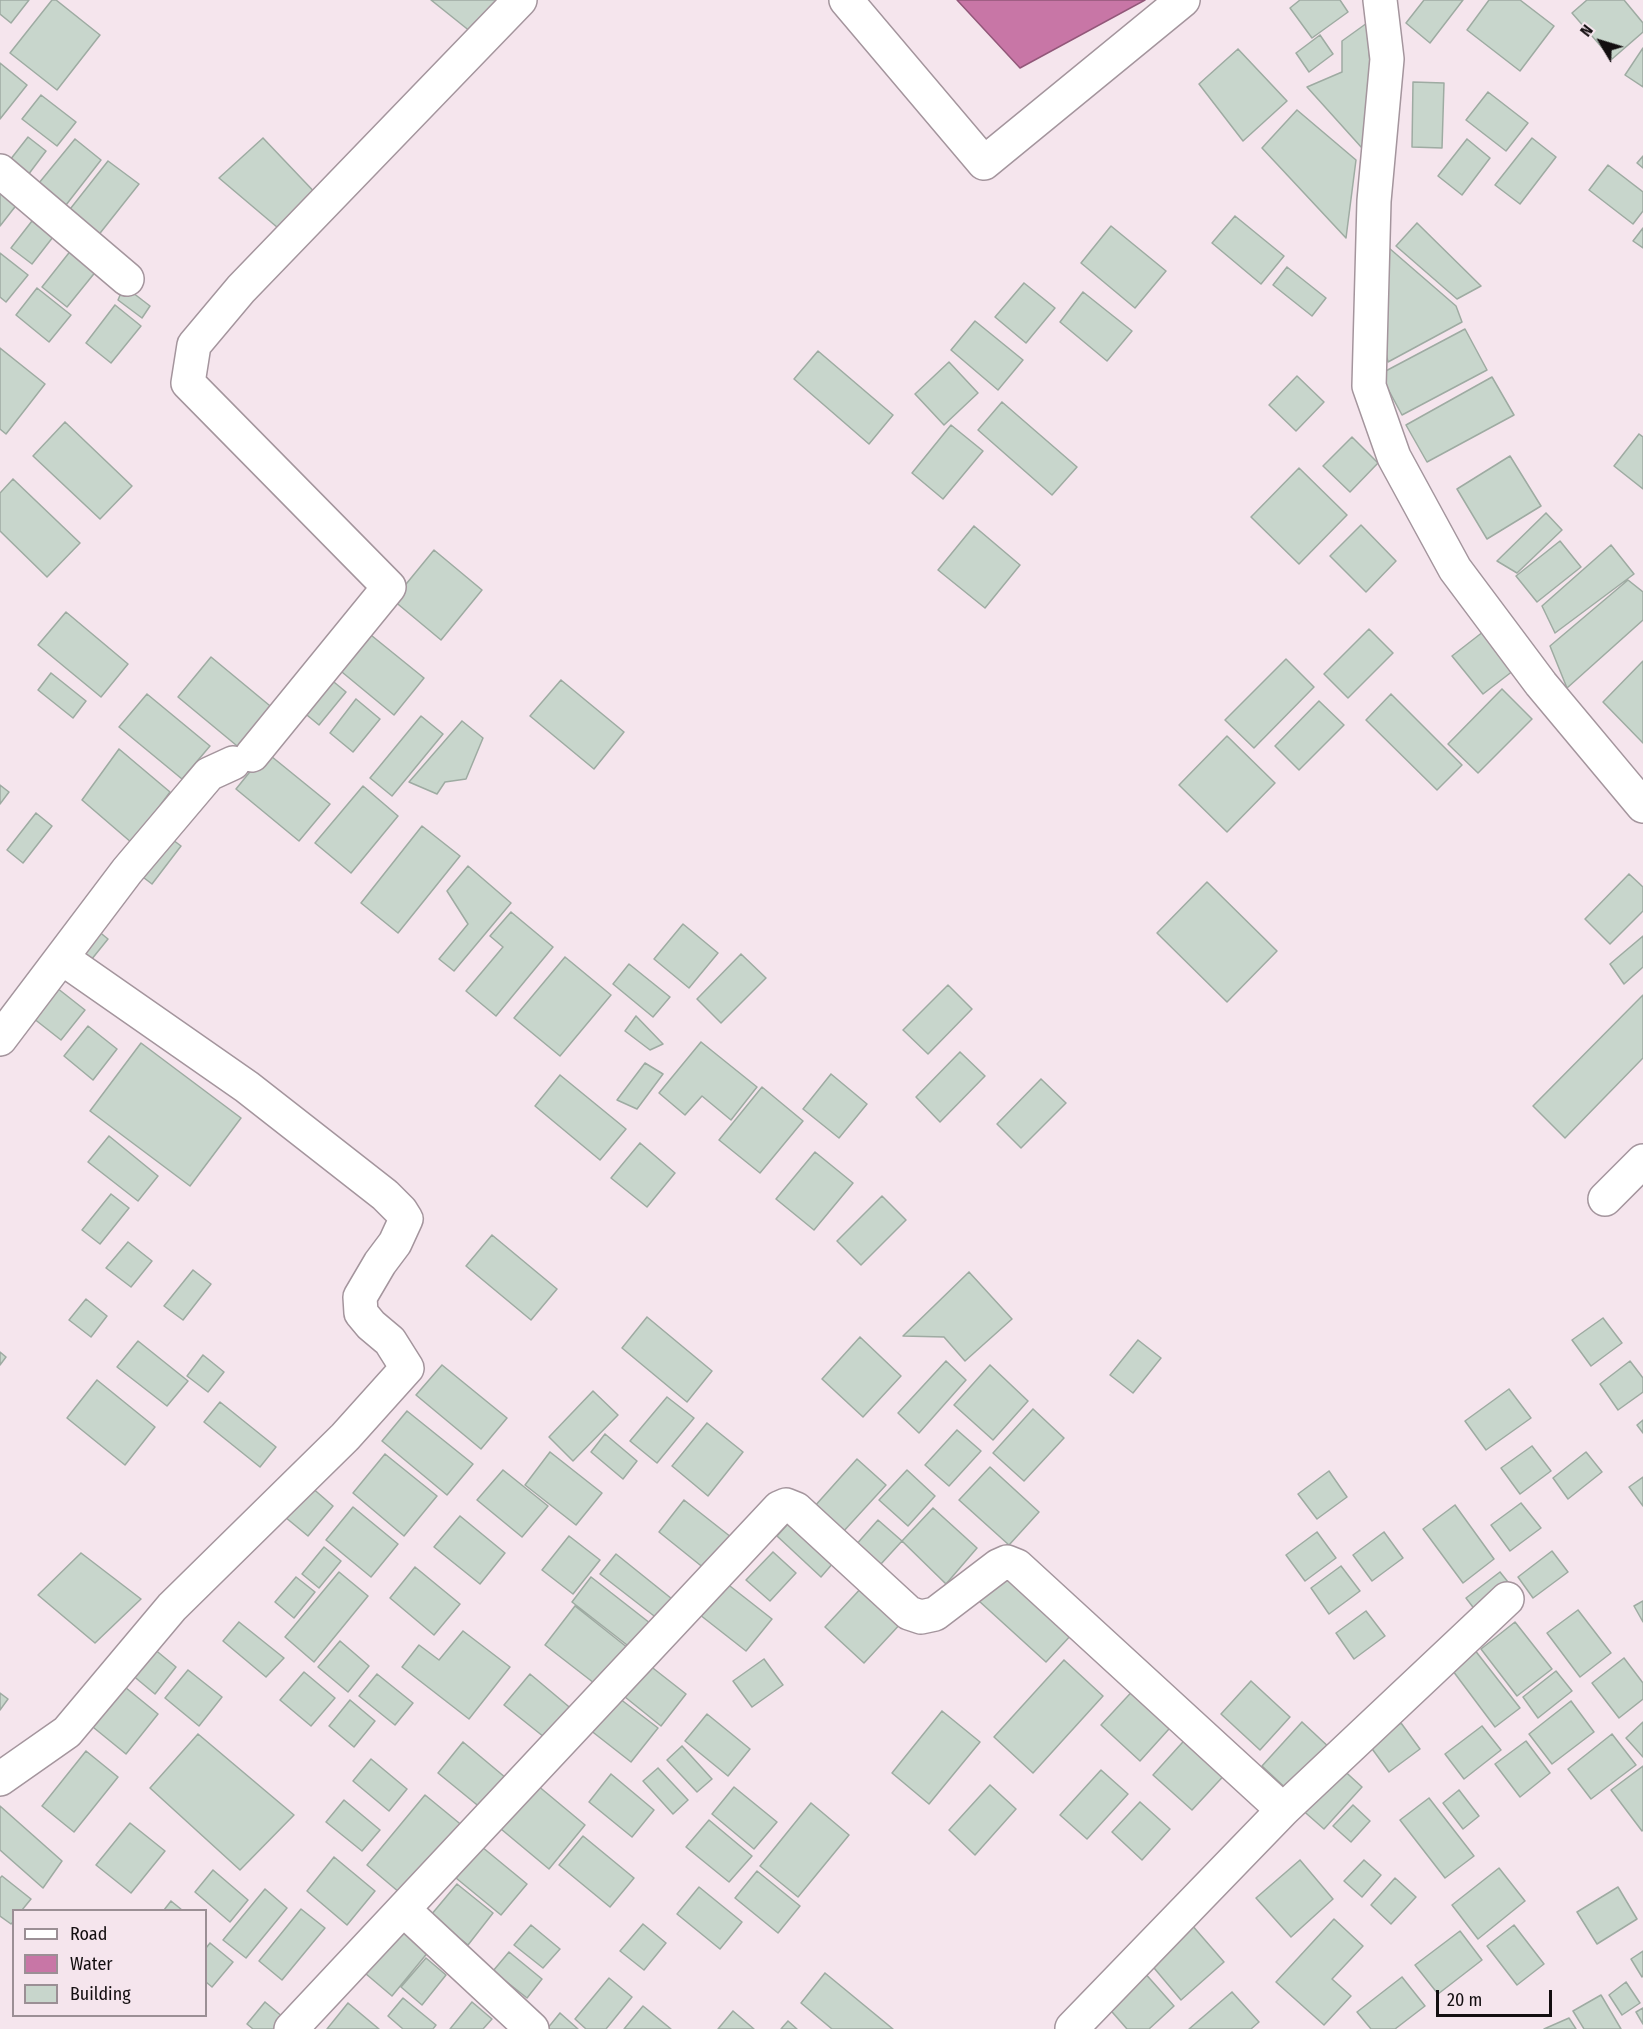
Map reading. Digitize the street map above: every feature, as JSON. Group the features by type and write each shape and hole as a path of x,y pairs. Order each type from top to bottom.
{"street":[{"path":"0,1039 127,871 209,774 242,759 389,587 188,383 194,345 241,289 520,0"},
{"path":"846,0 984,163 1183,0"},
{"path":"1380,0 1387,59 1374,201 1369,386 1394,457 1455,569 1541,684 1643,806"},
{"path":"0,171 127,279"},
{"path":"0,1779 67,1732 172,1608 345,1437 407,1368 390,1341 361,1313 360,1297 395,1243 406,1219 401,1211 385,1195 247,1087 62,958"},
{"path":"1605,1199 1643,1161"},
{"path":"291,2029 779,1508 786,1505 796,1509 909,1612 921,1617 935,1614 998,1566 1007,1562 1017,1566 1283,1810"},
{"path":"1072,2028 1283,1810 1507,1599"},
{"path":"404,1910 532,2029"}],"water":[{"path":"957,0 1145,0 1020,68"}],"building":[{"path":"0,0 29,0 11,23 0,14"},
{"path":"52,0 56,0 100,35 57,90 10,53"},
{"path":"431,0 497,0 471,32"},
{"path":"1300,0 1340,0 1348,12 1312,38 1290,8"},
{"path":"1424,0 1463,0 1430,43 1406,23"},
{"path":"1489,0 1520,0 1554,26 1520,71 1467,30"},
{"path":"1587,0 1624,0 1643,23 1643,32 1612,59 1572,13"},
{"path":"1367,23 1372,90 1362,148 1307,87 1342,72 1342,41"},
{"path":"1320,35 1333,54 1309,72 1296,53"},
{"path":"1643,48 1643,87 1625,75"},
{"path":"1238,49 1287,101 1243,141 1199,84"},
{"path":"0,63 27,85 0,119"},
{"path":"1413,82 1444,83 1442,148 1412,147"},
{"path":"1488,92 1528,123 1506,151 1466,120"},
{"path":"41,95 76,122 57,146 22,119"},
{"path":"1297,110 1356,160 1346,238 1262,148"},
{"path":"28,137 46,151 22,183 3,169"},
{"path":"263,138 322,200 284,233 219,178"},
{"path":"1532,138 1556,157 1520,204 1495,185"},
{"path":"75,139 101,160 66,205 39,183"},
{"path":"1467,139 1490,158 1462,195 1438,176"},
{"path":"1643,156 1643,168 1637,163"},
{"path":"108,161 139,184 97,237 67,213"},
{"path":"1608,165 1643,192 1643,211 1633,224 1589,190"},
{"path":"0,189 18,203 0,226"},
{"path":"1235,216 1284,256 1261,284 1212,243"},
{"path":"32,221 53,237 32,264 11,248"},
{"path":"1417,223 1481,286 1457,299 1396,246"},
{"path":"1111,226 1166,271 1135,308 1081,263"},
{"path":"1643,228 1643,248 1633,241"},
{"path":"1389,248 1456,306 1462,322 1388,362 1379,323"},
{"path":"72,249 97,270 67,307 42,287"},
{"path":"0,253 28,275 6,302 0,297"},
{"path":"1287,267 1326,298 1312,316 1273,285"},
{"path":"1024,283 1055,308 1026,343 995,317"},
{"path":"124,286 150,306 142,318 118,300"},
{"path":"37,288 71,315 49,342 16,315"},
{"path":"1083,292 1132,331 1107,361 1060,322"},
{"path":"115,305 141,326 111,363 86,343"},
{"path":"975,321 1023,360 998,390 951,350"},
{"path":"1465,329 1487,370 1402,415 1380,374"},
{"path":"0,348 45,384 6,434 0,429"},
{"path":"818,351 893,415 869,444 794,379"},
{"path":"949,362 978,393 944,425 915,394"},
{"path":"1297,376 1324,402 1296,431 1269,405"},
{"path":"1492,377 1514,415 1427,462 1406,425"},
{"path":"1002,402 1077,467 1052,495 978,430"},
{"path":"65,422 132,486 100,519 33,456"},
{"path":"951,425 983,451 943,499 912,473"},
{"path":"1639,434 1643,437 1643,489 1614,466"},
{"path":"1352,437 1378,463 1350,492 1323,466"},
{"path":"1510,456 1541,506 1487,539 1457,489"},
{"path":"1299,468 1347,515 1299,564 1251,517"},
{"path":"13,479 80,543 47,577 0,531 0,493"},
{"path":"1546,513 1562,530 1517,573 1497,561"},
{"path":"1361,525 1396,561 1366,592 1330,556"},
{"path":"974,526 1020,565 985,608 938,570"},
{"path":"1560,541 1581,567 1537,602 1516,576"},
{"path":"1611,545 1634,574 1555,633 1542,606"},
{"path":"434,550 482,590 441,640 393,600"},
{"path":"1628,580 1643,592 1643,620 1567,688 1550,646"},
{"path":"66,612 128,664 101,697 38,645"},
{"path":"361,627 424,678 394,715 331,663"},
{"path":"1488,628 1518,667 1483,694 1452,656"},
{"path":"1369,629 1393,653 1348,698 1324,674"},
{"path":"211,657 275,710 242,750 178,697"},
{"path":"1286,659 1314,687 1254,748 1225,720"},
{"path":"1643,661 1643,743 1603,702"},
{"path":"51,673 86,701 73,718 38,690"},
{"path":"323,673 346,692 319,725 296,706"},
{"path":"561,680 624,732 594,769 530,716"},
{"path":"1502,689 1532,719 1478,773 1448,744"},
{"path":"147,694 210,746 182,779 119,727"},
{"path":"1391,694 1462,765 1437,790 1366,720"},
{"path":"356,699 380,719 353,752 330,733"},
{"path":"1319,701 1344,725 1299,770 1275,746"},
{"path":"421,716 443,734 392,796 370,778"},
{"path":"462,721 483,738 466,779 445,782 437,794 409,782"},
{"path":"1227,736 1275,783 1227,832 1179,785"},
{"path":"119,749 170,792 132,843 82,800"},
{"path":"266,752 330,804 299,841 236,789"},
{"path":"0,785 9,792 0,804"},
{"path":"363,786 398,816 351,873 315,843"},
{"path":"36,813 52,826 23,863 7,850"},
{"path":"422,826 460,856 398,933 361,903"},
{"path":"165,834 181,846 152,884 135,871"},
{"path":"468,866 511,903 454,971 439,959 468,924 447,891"},
{"path":"1629,874 1643,887 1643,911 1610,944 1585,919"},
{"path":"1207,882 1277,951 1227,1002 1157,933"},
{"path":"511,912 553,947 496,1016 466,991 503,947 490,936"},
{"path":"683,924 718,953 689,988 654,959"},
{"path":"92,926 108,939 87,965 70,953"},
{"path":"1643,936 1643,967 1624,984 1610,964"},
{"path":"741,954 766,978 721,1023 697,999"},
{"path":"565,957 611,995 560,1056 514,1018"},
{"path":"629,964 670,997 653,1017 613,984"},
{"path":"948,985 972,1009 928,1054 903,1030"},
{"path":"57,988 85,1010 61,1040 33,1018"},
{"path":"1643,995 1643,1058 1565,1138 1533,1106"},
{"path":"636,1016 663,1044 650,1050 625,1031"},
{"path":"88,1026 117,1049 93,1080 64,1056"},
{"path":"701,1042 757,1087 731,1120 702,1096 685,1115 659,1093"},
{"path":"141,1043 241,1118 190,1186 90,1111"},
{"path":"960,1052 985,1076 940,1122 916,1097"},
{"path":"645,1063 663,1074 637,1109 617,1100"},
{"path":"831,1074 867,1104 839,1138 803,1109"},
{"path":"560,1075 626,1129 600,1160 535,1106"},
{"path":"1041,1079 1066,1103 1021,1148 997,1124"},
{"path":"762,1087 803,1121 760,1173 719,1140"},
{"path":"109,1136 158,1176 138,1201 88,1162"},
{"path":"640,1143 675,1173 647,1207 611,1178"},
{"path":"815,1152 853,1183 814,1230 776,1199"},
{"path":"111,1194 129,1208 100,1244 82,1230"},
{"path":"882,1196 906,1220 861,1265 837,1241"},
{"path":"492,1235 557,1289 531,1320 466,1266"},
{"path":"128,1242 152,1261 131,1287 106,1268"},
{"path":"193,1270 211,1284 183,1320 164,1306"},
{"path":"969,1272 1012,1319 965,1361 944,1337 903,1336"},
{"path":"86,1299 107,1316 91,1337 69,1320"},
{"path":"647,1317 712,1371 687,1402 622,1348"},
{"path":"1603,1318 1622,1343 1591,1366 1572,1340"},
{"path":"860,1337 901,1376 863,1417 822,1379"},
{"path":"1138,1340 1161,1358 1133,1393 1110,1375"},
{"path":"138,1341 188,1381 167,1406 117,1367"},
{"path":"0,1352 6,1357 0,1365"},
{"path":"203,1355 224,1372 208,1392 187,1376"},
{"path":"946,1361 966,1380 919,1433 898,1413"},
{"path":"1630,1361 1643,1378 1643,1392 1618,1410 1600,1384"},
{"path":"442,1365 507,1418 481,1449 416,1395"},
{"path":"990,1365 1028,1401 993,1440 954,1405"},
{"path":"97,1380 155,1427 125,1465 67,1418"},
{"path":"1509,1389 1531,1418 1486,1450 1465,1421"},
{"path":"593,1391 618,1415 573,1461 549,1437"},
{"path":"667,1397 694,1418 657,1463 630,1441"},
{"path":"220,1402 276,1447 260,1467 204,1422"},
{"path":"1033,1409 1064,1438 1024,1481 993,1453"},
{"path":"407,1411 473,1464 447,1495 382,1441"},
{"path":"1643,1420 1643,1433 1637,1425"},
{"path":"707,1423 743,1452 708,1496 672,1466"},
{"path":"957,1430 981,1451 949,1486 925,1465"},
{"path":"605,1434 637,1461 623,1479 591,1452"},
{"path":"1532,1446 1551,1471 1520,1494 1501,1468"},
{"path":"550,1452 602,1493 576,1525 525,1485"},
{"path":"1586,1452 1602,1472 1568,1499 1553,1478"},
{"path":"385,1454 437,1496 404,1536 353,1493"},
{"path":"857,1459 886,1485 842,1533 814,1507"},
{"path":"990,1467 1039,1512 1009,1545 959,1500"},
{"path":"503,1470 548,1506 522,1537 477,1500"},
{"path":"907,1470 935,1496 908,1526 879,1500"},
{"path":"1329,1471 1347,1497 1317,1519 1298,1494"},
{"path":"1643,1477 1643,1506 1629,1487"},
{"path":"310,1486 333,1506 308,1536 285,1517"},
{"path":"684,1500 736,1541 710,1573 659,1532"},
{"path":"1521,1503 1541,1528 1510,1551 1491,1525"},
{"path":"1455,1505 1494,1559 1463,1583 1423,1529"},
{"path":"353,1507 398,1544 371,1577 326,1540"},
{"path":"933,1508 977,1548 946,1584 902,1541"},
{"path":"796,1515 840,1555 821,1577 777,1536"},
{"path":"460,1516 505,1553 480,1584 434,1547"},
{"path":"878,1520 902,1541 870,1576 847,1555"},
{"path":"1317,1532 1336,1558 1305,1581 1286,1555"},
{"path":"1384,1532 1403,1558 1372,1581 1353,1555"},
{"path":"569,1536 600,1560 573,1594 542,1570"},
{"path":"324,1547 341,1561 319,1588 302,1574"},
{"path":"1552,1551 1568,1572 1533,1598 1518,1577"},
{"path":"773,1552 796,1573 770,1601 746,1580"},
{"path":"81,1553 141,1599 95,1643 38,1595"},
{"path":"616,1554 682,1607 667,1626 600,1574"},
{"path":"1341,1566 1360,1591 1329,1614 1311,1588"},
{"path":"415,1567 460,1604 434,1635 390,1598"},
{"path":"1006,1571 1073,1633 1046,1662 979,1601"},
{"path":"339,1572 368,1596 314,1662 285,1637"},
{"path":"1500,1572 1516,1592 1482,1619 1466,1598"},
{"path":"296,1577 315,1592 294,1618 275,1602"},
{"path":"591,1577 655,1627 636,1652 572,1602"},
{"path":"721,1579 772,1619 746,1651 695,1611"},
{"path":"864,1585 903,1621 864,1663 825,1627"},
{"path":"1643,1601 1643,1622 1634,1606"},
{"path":"575,1606 633,1652 603,1690 545,1645"},
{"path":"1578,1610 1611,1653 1580,1677 1547,1633"},
{"path":"1366,1611 1385,1636 1354,1659 1336,1633"},
{"path":"239,1622 284,1658 266,1677 223,1641"},
{"path":"1515,1622 1552,1669 1517,1696 1481,1649"},
{"path":"463,1631 510,1667 469,1719 402,1667 419,1645 439,1660"},
{"path":"340,1641 369,1666 348,1692 318,1667"},
{"path":"153,1648 176,1667 155,1694 131,1674"},
{"path":"1474,1649 1520,1708 1495,1727 1450,1667"},
{"path":"1624,1658 1643,1683 1643,1699 1619,1718 1592,1683"},
{"path":"764,1659 783,1685 752,1707 733,1681"},
{"path":"1064,1660 1103,1696 1033,1773 994,1737"},
{"path":"649,1665 686,1694 661,1726 625,1697"},
{"path":"188,1670 222,1697 199,1726 165,1698"},
{"path":"1556,1671 1572,1691 1538,1718 1523,1697"},
{"path":"304,1672 335,1698 311,1726 280,1700"},
{"path":"377,1674 413,1703 395,1725 359,1696"},
{"path":"530,1674 574,1711 549,1741 504,1705"},
{"path":"1251,1681 1290,1717 1260,1750 1221,1714"},
{"path":"120,1683 158,1714 126,1754 88,1723"},
{"path":"1139,1684 1178,1719 1140,1761 1101,1725"},
{"path":"611,1692 658,1728 631,1762 585,1726"},
{"path":"0,1693 8,1699 0,1710"},
{"path":"350,1700 375,1721 354,1747 329,1726"},
{"path":"1571,1701 1594,1732 1552,1764 1529,1734"},
{"path":"942,1711 980,1742 929,1804 892,1773"},
{"path":"707,1714 750,1749 728,1776 685,1741"},
{"path":"1302,1722 1332,1750 1292,1794 1262,1766"},
{"path":"1643,1722 1643,1757 1626,1738"},
{"path":"1401,1723 1420,1749 1389,1772 1370,1746"},
{"path":"1482,1726 1501,1750 1464,1779 1445,1754"},
{"path":"1191,1733 1230,1769 1192,1810 1153,1775"},
{"path":"198,1734 294,1815 240,1870 150,1788"},
{"path":"1612,1734 1636,1765 1591,1799 1568,1769"},
{"path":"1526,1741 1550,1773 1520,1797 1495,1764"},
{"path":"463,1742 512,1783 487,1813 438,1773"},
{"path":"682,1746 712,1779 697,1792 667,1760"},
{"path":"86,1751 118,1777 74,1832 42,1806"},
{"path":"371,1759 407,1789 389,1811 353,1781"},
{"path":"1338,1765 1362,1787 1324,1829 1299,1807"},
{"path":"1643,1766 1643,1830 1642,1831 1611,1790"},
{"path":"658,1768 688,1800 673,1814 643,1781"},
{"path":"1101,1770 1128,1794 1087,1839 1060,1815"},
{"path":"611,1774 654,1810 632,1837 589,1802"},
{"path":"537,1785 585,1825 549,1869 501,1829"},
{"path":"990,1785 1016,1809 975,1855 949,1830"},
{"path":"734,1787 777,1822 754,1849 712,1814"},
{"path":"1459,1790 1479,1816 1463,1829 1443,1803"},
{"path":"425,1795 464,1827 406,1898 367,1865"},
{"path":"1429,1798 1474,1856 1445,1878 1400,1820"},
{"path":"344,1800 380,1830 362,1851 326,1822"},
{"path":"1140,1802 1170,1829 1142,1860 1112,1832"},
{"path":"811,1803 849,1835 798,1897 760,1866"},
{"path":"1353,1805 1370,1821 1351,1842 1333,1826"},
{"path":"0,1806 62,1861 43,1888 0,1850"},
{"path":"709,1820 752,1856 729,1882 686,1847"},
{"path":"130,1823 165,1851 131,1893 96,1865"},
{"path":"583,1836 634,1878 610,1907 559,1865"},
{"path":"482,1847 527,1884 501,1915 456,1878"},
{"path":"334,1857 375,1891 347,1925 307,1891"},
{"path":"1300,1860 1333,1899 1291,1937 1256,1898"},
{"path":"1364,1860 1381,1875 1362,1897 1344,1881"},
{"path":"1499,1868 1525,1901 1478,1939 1452,1905"},
{"path":"213,1870 248,1900 230,1922 195,1892"},
{"path":"757,1871 800,1906 778,1933 735,1898"},
{"path":"2,1876 31,1899 23,1909 12,1909 11,1924 0,1916 0,1878"},
{"path":"1395,1878 1416,1897 1391,1924 1371,1905"},
{"path":"457,1884 493,1913 468,1945 431,1915"},
{"path":"699,1887 742,1922 720,1949 677,1914"},
{"path":"1618,1887 1637,1919 1597,1944 1577,1912"},
{"path":"265,1889 287,1908 246,1958 223,1940"},
{"path":"171,1901 181,1909 165,1909"},
{"path":"301,1909 325,1928 282,1980 259,1961"},
{"path":"1334,1919 1363,1946 1332,1979 1351,1996 1324,2025 1276,1982"},
{"path":"396,1924 429,1951 392,1996 359,1968"},
{"path":"643,1924 666,1943 644,1970 620,1951"},
{"path":"1191,1924 1224,1962 1181,2000 1149,1962"},
{"path":"531,1925 560,1949 543,1968 514,1945"},
{"path":"1514,1925 1544,1964 1517,1985 1487,1946"},
{"path":"1460,1931 1482,1960 1438,1994 1415,1965"},
{"path":"210,1943 233,1962 212,1987 207,1983 207,1947"},
{"path":"1643,1951 1643,1976 1642,1977 1631,1959"},
{"path":"509,1952 542,1979 527,1998 493,1971"},
{"path":"426,1958 446,1975 422,2005 401,1987"},
{"path":"1143,1971 1174,2006 1149,2029 1127,2029 1106,2005"},
{"path":"825,1973 893,2029 832,2029 801,2003"},
{"path":"1402,1977 1425,2006 1395,2029 1371,2029 1357,2012"},
{"path":"609,1978 632,1997 606,2029 586,2029 575,2019"},
{"path":"1626,1982 1640,2003 1622,2015 1609,1995"},
{"path":"1232,1992 1259,2022 1251,2029 1189,2029"},
{"path":"1601,1995 1621,2029 1584,2029 1573,2011"},
{"path":"403,1998 436,2025 433,2029 403,2029 388,2016"},
{"path":"265,2002 290,2023 285,2029 253,2029 247,2024"},
{"path":"472,2002 492,2019 483,2029 450,2029"},
{"path":"348,2003 379,2029 327,2029"},
{"path":"643,2006 671,2029 624,2029"},
{"path":"1643,2008 1643,2024 1636,2012"},
{"path":"733,2011 754,2029 718,2029"},
{"path":"560,2013 578,2029 547,2029"},
{"path":"1569,2018 1576,2029 1544,2029"},
{"path":"788,2021 797,2029 781,2029"}]}
